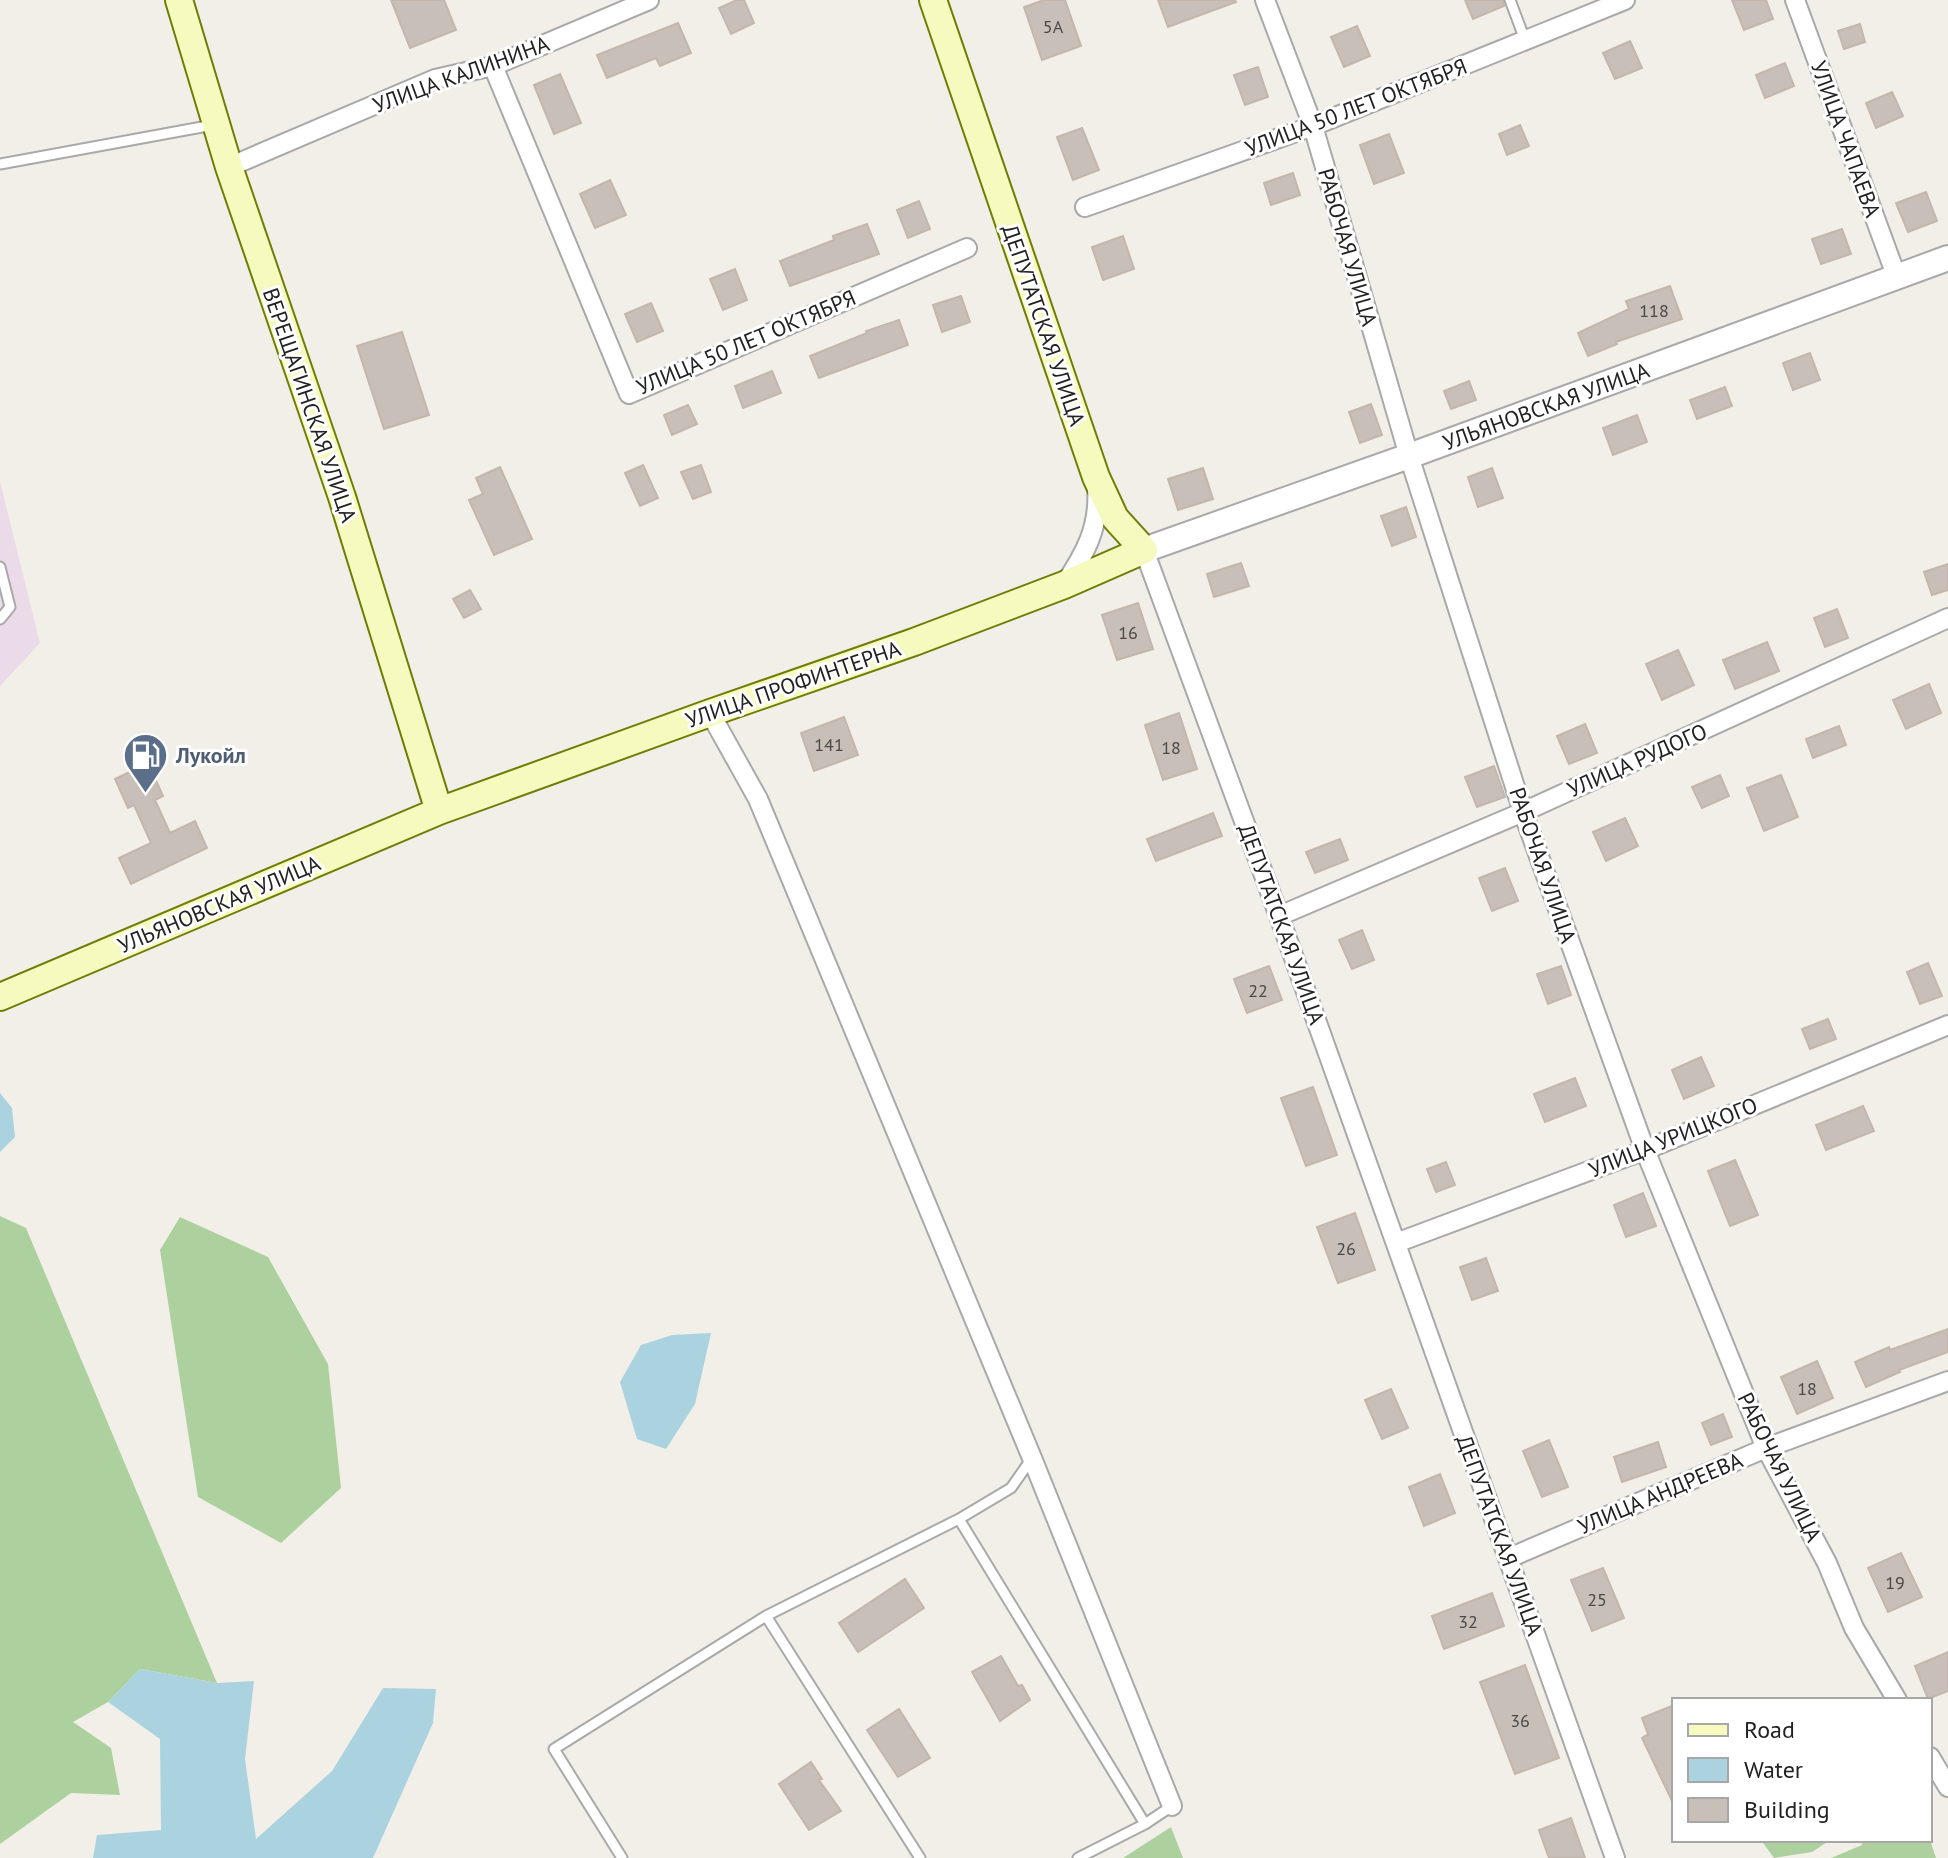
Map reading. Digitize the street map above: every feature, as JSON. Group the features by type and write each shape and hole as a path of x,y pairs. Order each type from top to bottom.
{"main road":[{"name":"ВЕРЕЩАГИНСКАЯ УЛИЦА","path":"179,0 215,125 342,497 439,811"},
{"name":"ДЕПУТАТСКАЯ УЛИЦА","path":"933,0 1096,477 1115,518 1144,550"},
{"name":"УЛИЦА ПРОФИНТЕРНА","path":"439,811 914,642 1064,585 1144,550"},
{"name":"УЛЬЯНОВСКАЯ УЛИЦА","path":"0,997 439,811"}],"street":[{"name":"УЛИЦА КАЛИНИНА","path":"229,167 435,79 493,66 649,0"},
{"name":"РАБОЧАЯ УЛИЦА","path":"1265,0 1313,126 1409,456 1523,812 1645,1150 1766,1448 1827,1563 1854,1628 1896,1698"},
{"name":"УЛИЦА 50 ЛЕТ ОКТЯБРЯ","path":"1085,207 1313,126 1625,0"},
{"name":"УЛИЦА ЧАПАЕВА","path":"1795,0 1897,278"},
{"name":"УЛИЦА 50 ЛЕТ ОКТЯБРЯ","path":"493,66 629,394 967,248"},
{"name":"УЛЬЯНОВСКАЯ УЛИЦА","path":"1144,550 1948,258"},
{"path":"1064,585 1093,534 1098,510 1096,477"},
{"name":"ДЕПУТАТСКАЯ УЛИЦА","path":"1144,550 1279,916 1615,1858"},
{"name":"УЛИЦА РУДОГО","path":"1279,916 1523,812 1948,618"},
{"path":"710,713 758,799 1032,1458 1172,1806"},
{"name":"УЛИЦА УРИЦКОГО","path":"1396,1243 1645,1150 1948,1025"},
{"name":"УЛИЦА АНДРЕЕВА","path":"1509,1558 1766,1448 1948,1381"},
{"path":"1932,1760 1948,1787"}],"lane":[{"path":"1510,0 1525,40"},
{"path":"0,164 215,125"},
{"path":"0,567 10,607 0,619"},
{"path":"622,1858 554,1749 766,1616 959,1519 1011,1488 1032,1458"},
{"path":"959,1519 1145,1824"},
{"path":"766,1616 920,1858"},
{"path":"1078,1858 1145,1824 1172,1806"}],"shaded area":[{"path":"0,482 40,643 0,686"}],"green space":[{"path":"0,1216 26,1228 217,1683 140,1669 108,1702 73,1722 111,1748 120,1795 71,1793 0,1844"},
{"path":"180,1217 268,1257 328,1364 341,1488 281,1543 198,1497 160,1250"},
{"path":"1171,1827 1183,1858 1123,1858"},
{"path":"1827,1842 1812,1852 1774,1858 1763,1843"},
{"path":"1862,1842 1931,1842 1936,1858 1831,1858 1862,1845"}],"water":[{"path":"0,1093 12,1108 15,1137 0,1152"},
{"path":"711,1333 695,1404 666,1449 637,1439 620,1382 641,1345 672,1335"},
{"path":"140,1669 217,1683 254,1681 245,1759 256,1839 332,1771 383,1688 436,1689 433,1723 373,1858 93,1858 97,1835 161,1830 160,1739 108,1702"}],"building":[{"path":"391,0 444,0 456,30 410,48"},
{"path":"744,0 754,23 731,34 719,8"},
{"path":"1044,0 1065,0 1081,46 1042,60 1024,7"},
{"path":"1158,0 1235,0 1236,2 1168,27"},
{"path":"1465,0 1503,0 1504,6 1473,19"},
{"path":"1732,0 1766,0 1773,19 1744,30"},
{"path":"678,23 691,53 660,66 656,58 607,78 597,55"},
{"path":"1860,24 1865,42 1844,49 1838,31"},
{"path":"1357,26 1370,56 1344,67 1331,37"},
{"path":"1630,41 1642,68 1615,79 1603,53"},
{"path":"1785,63 1794,86 1765,98 1756,75"},
{"path":"1258,67 1268,97 1245,105 1234,75"},
{"path":"560,74 581,123 554,134 534,85"},
{"path":"1892,92 1903,116 1876,128 1866,103"},
{"path":"1520,125 1529,146 1507,155 1499,134"},
{"path":"1082,128 1099,170 1073,180 1057,137"},
{"path":"1389,134 1404,173 1374,184 1360,145"},
{"path":"1293,173 1300,195 1271,205 1264,183"},
{"path":"610,180 626,215 595,228 580,194"},
{"path":"1926,192 1937,221 1908,232 1896,203"},
{"path":"919,201 930,229 908,238 897,210"},
{"path":"867,224 879,254 790,286 780,261"},
{"path":"1842,229 1851,254 1821,264 1812,239"},
{"path":"1123,236 1134,269 1103,280 1092,247"},
{"path":"735,269 747,300 723,310 710,279"},
{"path":"1670,286 1682,319 1616,342 1588,356 1578,333 1629,309 1626,301"},
{"path":"961,296 970,322 942,332 933,305"},
{"path":"651,303 663,331 637,342 625,314"},
{"path":"899,320 908,345 819,378 810,356"},
{"path":"402,332 429,415 384,429 357,346"},
{"path":"1810,353 1820,380 1793,390 1783,363"},
{"path":"772,371 781,393 743,408 735,386"},
{"path":"1469,381 1476,400 1451,409 1444,391"},
{"path":"1725,387 1732,406 1697,419 1690,400"},
{"path":"1371,404 1382,435 1360,443 1349,412"},
{"path":"688,405 697,424 672,435 664,415"},
{"path":"1637,415 1647,442 1613,455 1603,428"},
{"path":"643,465 658,498 640,506 625,473"},
{"path":"701,465 711,492 693,499 681,472"},
{"path":"500,467 532,539 494,555 469,500 483,494 476,478"},
{"path":"1203,468 1213,499 1178,510 1168,479"},
{"path":"1492,468 1503,498 1478,507 1468,477"},
{"path":"1406,507 1416,537 1392,546 1381,516"},
{"path":"1241,563 1249,586 1214,597 1207,574"},
{"path":"1948,564 1948,590 1932,595 1924,572"},
{"path":"470,590 481,609 464,618 453,599"},
{"path":"1138,603 1153,649 1117,660 1102,615"},
{"path":"1837,609 1848,638 1825,647 1814,618"},
{"path":"1767,642 1779,671 1735,689 1723,660"},
{"path":"1678,650 1694,685 1662,700 1646,664"},
{"path":"1929,684 1941,713 1906,729 1893,700"},
{"path":"1179,713 1197,769 1163,780 1145,725"},
{"path":"844,717 858,755 814,771 801,733"},
{"path":"1585,724 1597,753 1569,764 1557,736"},
{"path":"1839,726 1846,745 1813,758 1806,739"},
{"path":"148,763 163,796 155,800 170,833 195,821 207,848 131,884 119,858 151,843 134,805 128,808 115,779"},
{"path":"1494,766 1505,797 1477,807 1465,777"},
{"path":"1720,775 1729,796 1702,808 1692,787"},
{"path":"1781,775 1798,817 1764,831 1747,788"},
{"path":"1213,813 1222,836 1156,861 1147,839"},
{"path":"1625,818 1638,846 1606,861 1593,832"},
{"path":"1340,839 1348,860 1315,873 1306,852"},
{"path":"1505,868 1518,901 1492,911 1479,878"},
{"path":"1362,930 1374,960 1352,969 1339,940"},
{"path":"1928,963 1942,996 1920,1004 1907,972"},
{"path":"1269,966 1282,1000 1247,1013 1234,979"},
{"path":"1561,966 1571,995 1548,1004 1537,974"},
{"path":"1828,1019 1836,1039 1810,1049 1802,1029"},
{"path":"1701,1057 1714,1086 1684,1099 1672,1070"},
{"path":"1575,1078 1586,1106 1545,1122 1534,1094"},
{"path":"1313,1087 1337,1155 1306,1166 1281,1098"},
{"path":"1863,1106 1874,1131 1826,1150 1816,1125"},
{"path":"1735,1160 1758,1215 1730,1226 1708,1171"},
{"path":"1446,1162 1455,1185 1436,1192 1427,1169"},
{"path":"1643,1193 1656,1226 1626,1237 1614,1205"},
{"path":"1355,1213 1375,1270 1338,1283 1317,1227"},
{"path":"1486,1258 1498,1291 1472,1300 1460,1267"},
{"path":"1948,1329 1948,1352 1899,1370 1866,1387 1855,1362 1889,1347 1890,1350"},
{"path":"1817,1361 1833,1398 1797,1414 1781,1377"},
{"path":"1391,1389 1408,1428 1382,1439 1365,1400"},
{"path":"1723,1414 1732,1437 1711,1445 1702,1423"},
{"path":"1549,1440 1568,1487 1542,1497 1523,1451"},
{"path":"1658,1442 1666,1467 1622,1482 1614,1457"},
{"path":"1440,1474 1455,1513 1424,1526 1409,1487"},
{"path":"1901,1553 1922,1597 1888,1612 1868,1568"},
{"path":"1603,1568 1624,1618 1592,1631 1571,1580"},
{"path":"905,1579 924,1608 858,1652 839,1623"},
{"path":"1492,1593 1504,1626 1444,1649 1432,1616"},
{"path":"1948,1652 1948,1691 1928,1698 1915,1666"},
{"path":"1001,1656 1030,1700 1000,1721 972,1672"},
{"path":"1525,1665 1559,1758 1515,1774 1480,1682"},
{"path":"1672,1706 1672,1801 1642,1738 1648,1734 1642,1718"},
{"path":"899,1709 930,1758 898,1777 867,1730"},
{"path":"811,1762 822,1779 819,1780 841,1811 809,1830 779,1784"},
{"path":"1571,1818 1585,1858 1549,1858 1539,1830"}],"place":[{"name":"Лукойл","path":"145,794"}]}
